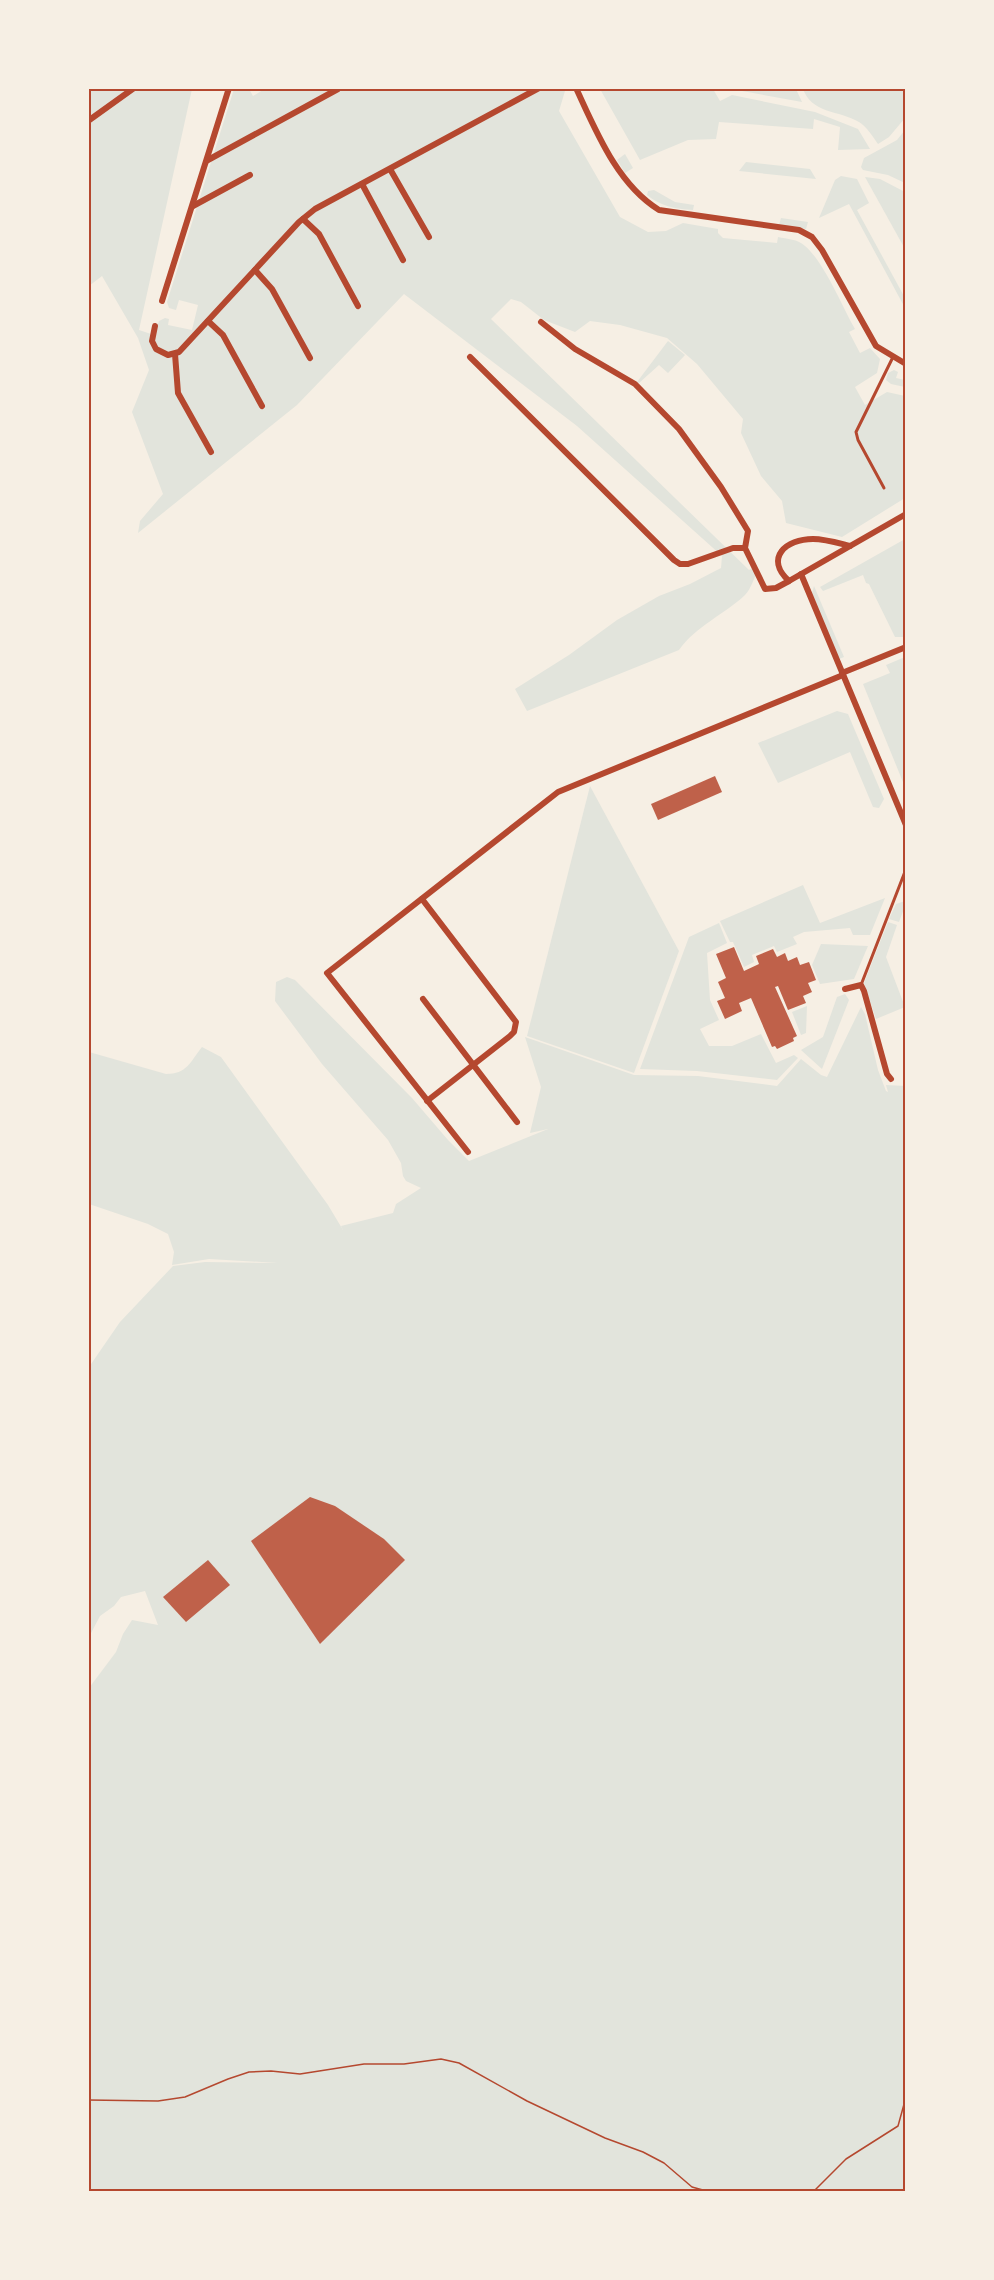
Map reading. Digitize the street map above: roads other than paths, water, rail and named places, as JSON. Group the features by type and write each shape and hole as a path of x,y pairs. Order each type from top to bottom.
{"street":[{"path":"88,121 134,88"},
{"path":"162,301 229,88"},
{"path":"155,326 152,341 156,350 164,354 175,354 182,350 303,219 315,209 539,88"},
{"path":"576,88 606,150 629,184 645,202 658,210 799,230 812,237 832,267 876,346 906,364"},
{"path":"208,160 338,89"},
{"path":"390,169 429,237"},
{"path":"192,206 250,175"},
{"path":"362,184 403,260"},
{"path":"303,219 319,234 358,306"},
{"path":"255,270 270,286 310,358"},
{"path":"208,321 223,335 262,406"},
{"path":"541,322 575,349 634,384 678,429 722,487 748,531 745,548 765,589 776,588 906,514"},
{"path":"175,354 178,393 211,452"},
{"path":"470,357 674,560 680,564 688,564 733,548 745,548"},
{"path":"789,581 781,574 777,562 779,554 798,540 814,539 851,546"},
{"path":"801,574 906,825"},
{"path":"468,1152 327,973 558,792 906,647"},
{"path":"422,899 516,1022 514,1032 510,1036 427,1101"},
{"path":"845,989 861,986 864,991 887,1074 891,1079"},
{"path":"423,999 517,1122"}],"lane":[{"path":"884,488 856,432 893,357"},
{"path":"861,986 906,869"}]}
